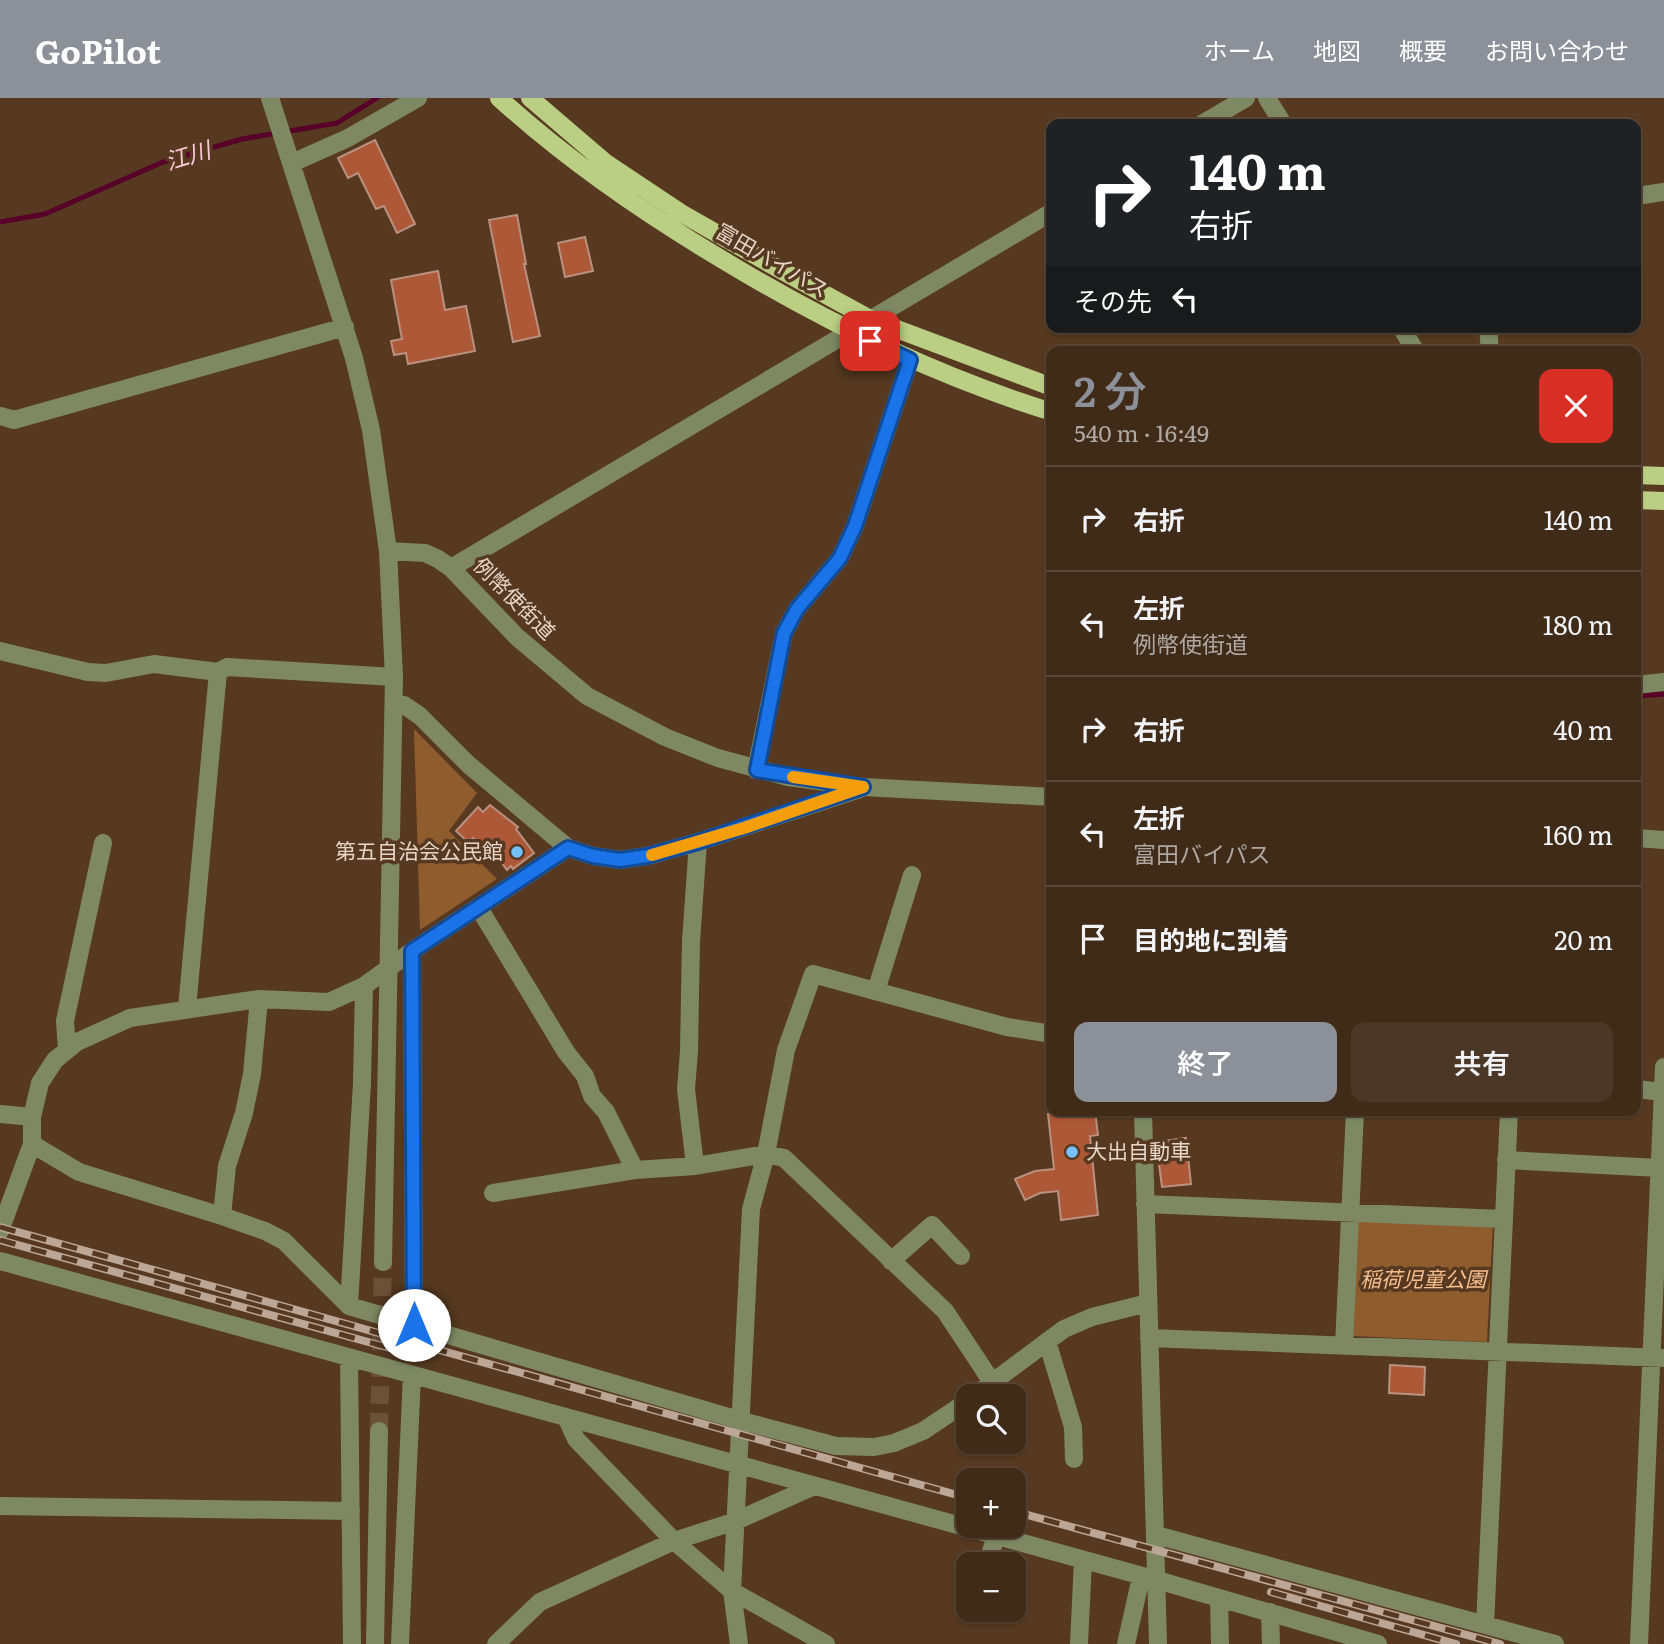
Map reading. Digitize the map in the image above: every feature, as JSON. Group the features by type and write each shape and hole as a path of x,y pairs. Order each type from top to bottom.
{"main road":[{"name":"富田バイパス","path":"499,98 591,174 672,230 782,296 910,360 1046,410"},
{"name":"富田バイパス","path":"530,98 606,163 681,213 870,319 1046,385"},
{"path":"1641,475 1664,476"},
{"path":"1641,500 1664,501"}],"street":[{"path":"270,98 345,327 371,430 388,551 394,703 383,1262"},
{"path":"292,163 348,138 418,98"},
{"path":"1210,119 1246,98"},
{"path":"1268,98 1280,119"},
{"path":"1641,195 1664,192"},
{"path":"451,568 1046,216"},
{"path":"0,416 14,420 345,327"},
{"path":"757,770 784,633 797,609 840,558 855,526 910,360"},
{"name":"例幣使街道","path":"388,551 425,553 451,568 517,637 587,696 665,737 718,758 757,770 863,787 1046,797"},
{"path":"0,651 88,672 106,673 154,664 218,672 227,667 394,677"},
{"path":"187,1008 218,672"},
{"path":"1641,684 1664,682"},
{"path":"394,703 404,705 420,716 469,765 568,848 593,856 620,860 647,856 698,842 863,787"},
{"path":"1641,838 1664,840"},
{"path":"695,1166 686,1089 691,941 698,842"},
{"path":"67,1050 65,1021 103,843"},
{"path":"0,1231 32,1144 32,1117 40,1083 55,1060 77,1042 130,1018 187,1008 259,999 330,1002 364,986 568,848"},
{"path":"876,990 912,875"},
{"path":"479,908 566,1052 585,1076 592,1096 606,1112 635,1170"},
{"path":"412,951 414,1325"},
{"path":"739,1644 732,1591 751,1209 766,1154 786,1050 813,974 1007,1027 1046,1033"},
{"path":"349,1306 362,1083 364,986"},
{"path":"222,1216 227,1166 253,1074 259,999"},
{"path":"1639,1644 1658,1358 1659,1167 1664,1067"},
{"path":"1641,1090 1663,1092"},
{"path":"0,1114 32,1117"},
{"path":"1126,1644 1149,1578 1156,1535 1143,1116"},
{"path":"1344,1346 1355,1116"},
{"path":"1485,1625 1509,1116"},
{"path":"32,1144 79,1172 265,1231 284,1241 349,1306 742,1421 836,1447 874,1447 894,1443 923,1431 956,1409"},
{"path":"493,1193 635,1170 695,1166 766,1154 783,1158 945,1311 992,1382"},
{"path":"1506,1160 1659,1167"},
{"path":"1145,1205 1503,1219"},
{"path":"891,1261 932,1224 961,1256"},
{"path":"0,1261 956,1525"},
{"path":"989,1384 1064,1329 1092,1317 1148,1303"},
{"path":"1149,1338 1658,1358"},
{"path":"1047,1341 1073,1427 1074,1459"},
{"path":"349,1357 352,1644"},
{"path":"400,1644 412,1374"},
{"path":"566,1417 576,1439 674,1541 732,1591 826,1644"},
{"path":"375,1644 379,1432"},
{"path":"496,1644 540,1602 674,1541 736,1521 814,1486"},
{"path":"0,1506 351,1511"},
{"path":"1156,1535 1555,1644"},
{"path":"1003,1538 1378,1644"},
{"path":"1079,1644 1083,1560"},
{"path":"1149,1578 1158,1644"},
{"path":"1219,1598 1220,1644"},
{"path":"1270,1612 1271,1644"}],"green space":[{"path":"414,729 477,793 449,831 497,879 420,930"},
{"name":"稲荷児童公園","path":"1358,1218 1493,1224 1487,1342 1353,1336"}],"building":[{"path":"375,140 415,224 397,233 384,206 376,209 358,173 348,178 338,158"},
{"path":"517,215 524,264 540,336 513,342 489,220"},
{"path":"585,237 593,271 565,277 558,243"},
{"path":"438,271 445,310 466,306 475,351 408,364 406,353 394,355 391,341 402,339 391,280"},
{"path":"490,805 518,827 516,829 534,853 513,869 511,866 507,870 488,845 485,849 473,838 469,843 456,831 478,807 483,812"},
{"name":"大出自動車","path":"1048,1116 1096,1116 1098,1135 1090,1136 1098,1215 1061,1220 1058,1191 1040,1193 1025,1200 1015,1179 1035,1171 1054,1169"},
{"path":"1186,1138 1191,1184 1162,1187 1156,1142"},
{"path":"1390,1365 1425,1367 1424,1395 1389,1393"}],"waterway":[{"name":"江川","path":"0,222 45,214 163,162 242,139 337,123 377,98"},
{"path":"1641,696 1664,694"}],"tunnel":[{"path":"379,1431 383,1262"}],"railway":[{"path":"0,1227 956,1495"},
{"path":"0,1240 408,1353"},
{"path":"1026,1515 1500,1644"},
{"path":"1271,1592 1456,1644"}],"slow traffic":[{"path":"652,855 813,806 863,787 793,777"}],"place":[{"name":"第五自治会公民館","path":"517,852"},
{"name":"大出自動車","path":"1072,1152"}],"route":[{"path":"414,1325 412,951 568,848 593,856 620,860 647,856 813,806 863,787 757,770 771,688 784,633 797,609 840,558 855,526 910,360 870,341"}]}
